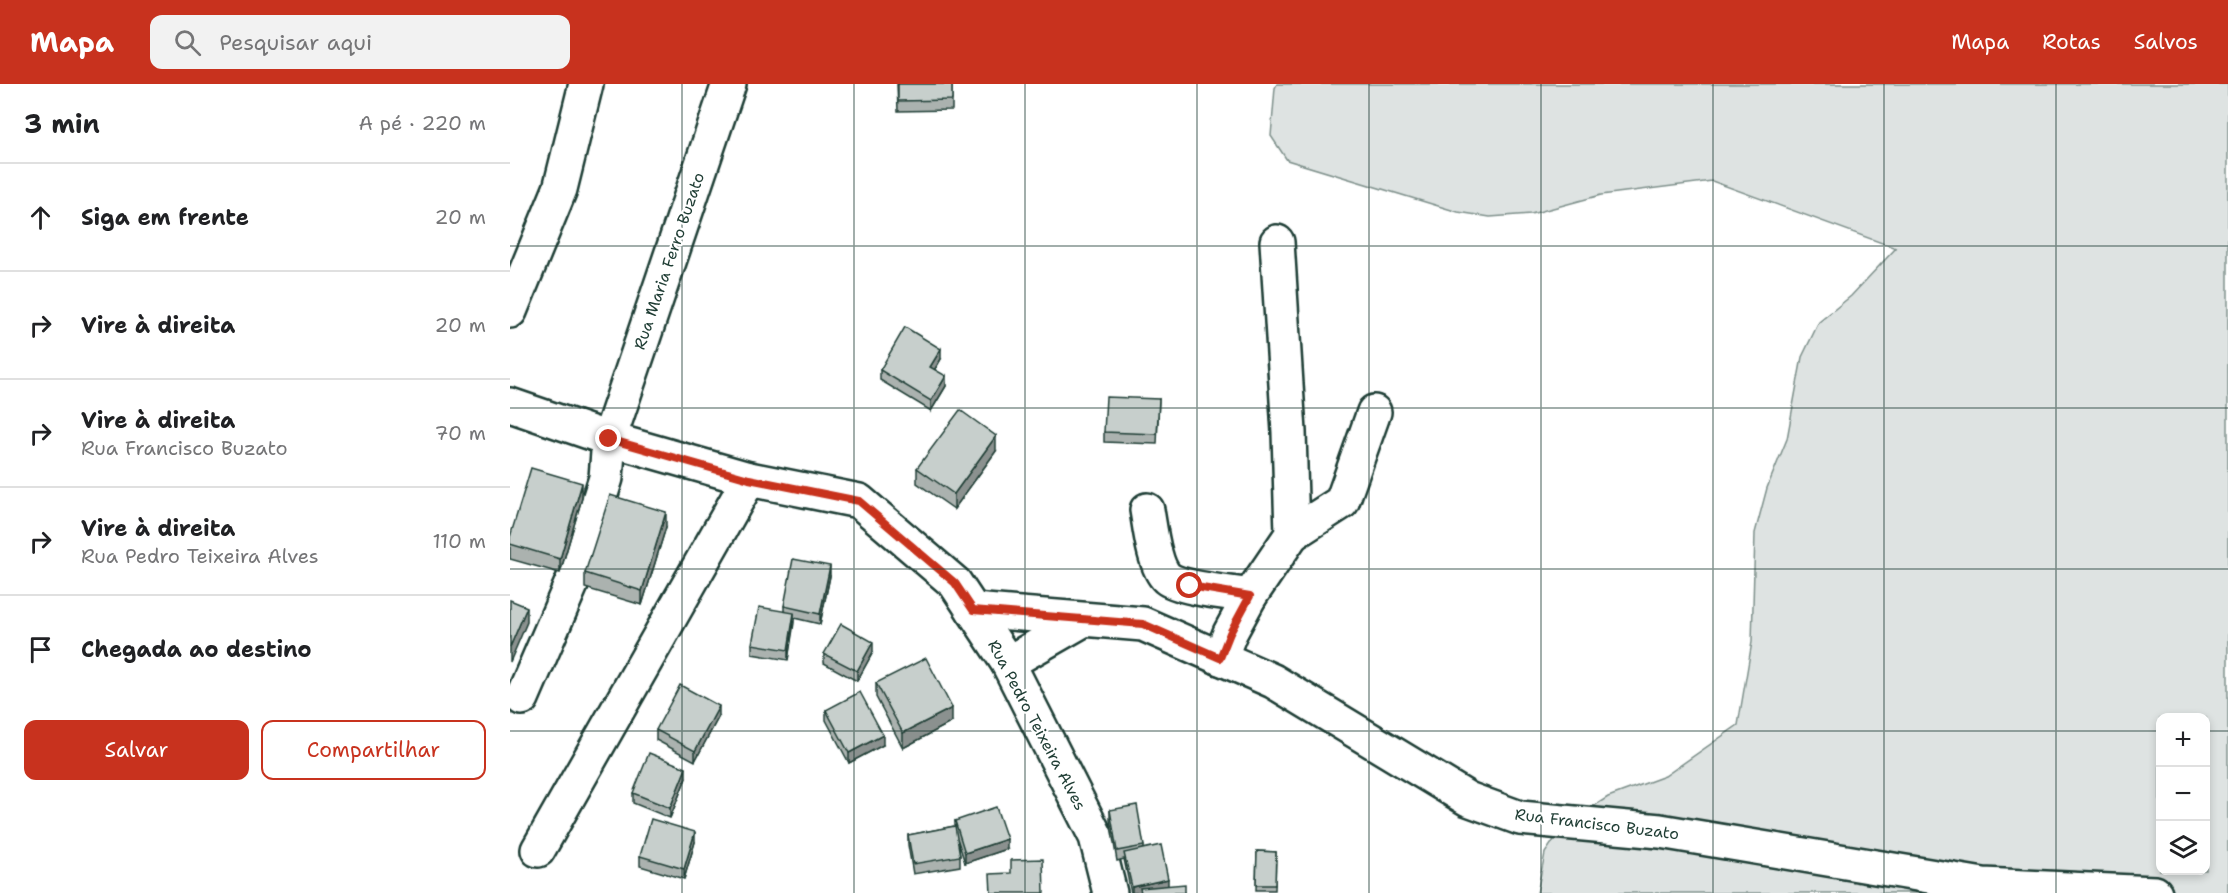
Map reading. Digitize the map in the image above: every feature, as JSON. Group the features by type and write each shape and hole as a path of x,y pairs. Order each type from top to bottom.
{"street":[{"path":"510,311 560,189 586,84"},
{"name":"Rua Maria Ferro Buzato","path":"522,698 576,573 606,478 609,439 729,84"},
{"path":"1276,242 1289,432 1292,534"},
{"name":"Rua Pedro Teixeira Alves","path":"510,405 609,439 749,479 859,501 955,583 1008,663 1096,837 1110,893"},
{"path":"1220,658 1230,633 1250,596 1292,534 1342,502 1374,411"},
{"path":"538,850 749,479"},
{"path":"1147,510 1159,564 1168,578 1190,586 1250,596"},
{"name":"Rua Francisco Buzato","path":"973,610 1143,624 1273,681 1468,799 1520,819 1660,831 1983,885 2155,893"},
{"path":"1008,663 1083,620"}],"shaded area":[{"path":"1277,84 2228,84 2228,893 1537,893 1545,853 1564,825 1608,797 1665,776 1738,725 1752,642 1755,533 1767,488 1787,439 1802,357 1819,322 1851,296 1896,248 1712,181 1601,195 1531,214 1490,217 1458,212 1287,160 1271,136"}],"building":[{"path":"898,84 952,84 952,100 898,101"},
{"path":"905,327 941,349 930,367 946,376 931,401 880,370"},
{"path":"1106,397 1159,399 1157,434 1104,432"},
{"path":"960,410 996,436 954,494 917,468"},
{"path":"531,468 582,483 560,559 510,544 510,537"},
{"path":"610,495 666,512 642,591 585,573"},
{"path":"793,559 830,566 820,614 784,606"},
{"path":"510,600 527,607 510,647"},
{"path":"759,607 794,613 788,650 752,644"},
{"path":"841,624 873,642 857,671 824,654"},
{"path":"926,658 952,708 903,733 876,683"},
{"path":"680,685 719,706 695,751 656,730"},
{"path":"860,692 883,735 849,753 826,710"},
{"path":"649,753 686,768 670,808 633,793"},
{"path":"1137,805 1144,846 1117,851 1110,810"},
{"path":"996,807 1007,839 965,853 955,821"},
{"path":"651,819 695,832 684,869 640,856"},
{"path":"955,826 960,856 913,864 908,835"},
{"path":"1161,845 1168,879 1132,887 1124,853"},
{"path":"1257,851 1276,852 1275,885 1256,885"},
{"path":"1043,859 1044,893 991,893 990,874 1011,873 1011,860"},
{"path":"1185,884 1185,893 1141,893 1140,888"}],"route":[{"path":"609,439 749,479 859,501 955,583 973,610 1143,624 1220,658 1230,633 1250,596 1190,586"}]}
